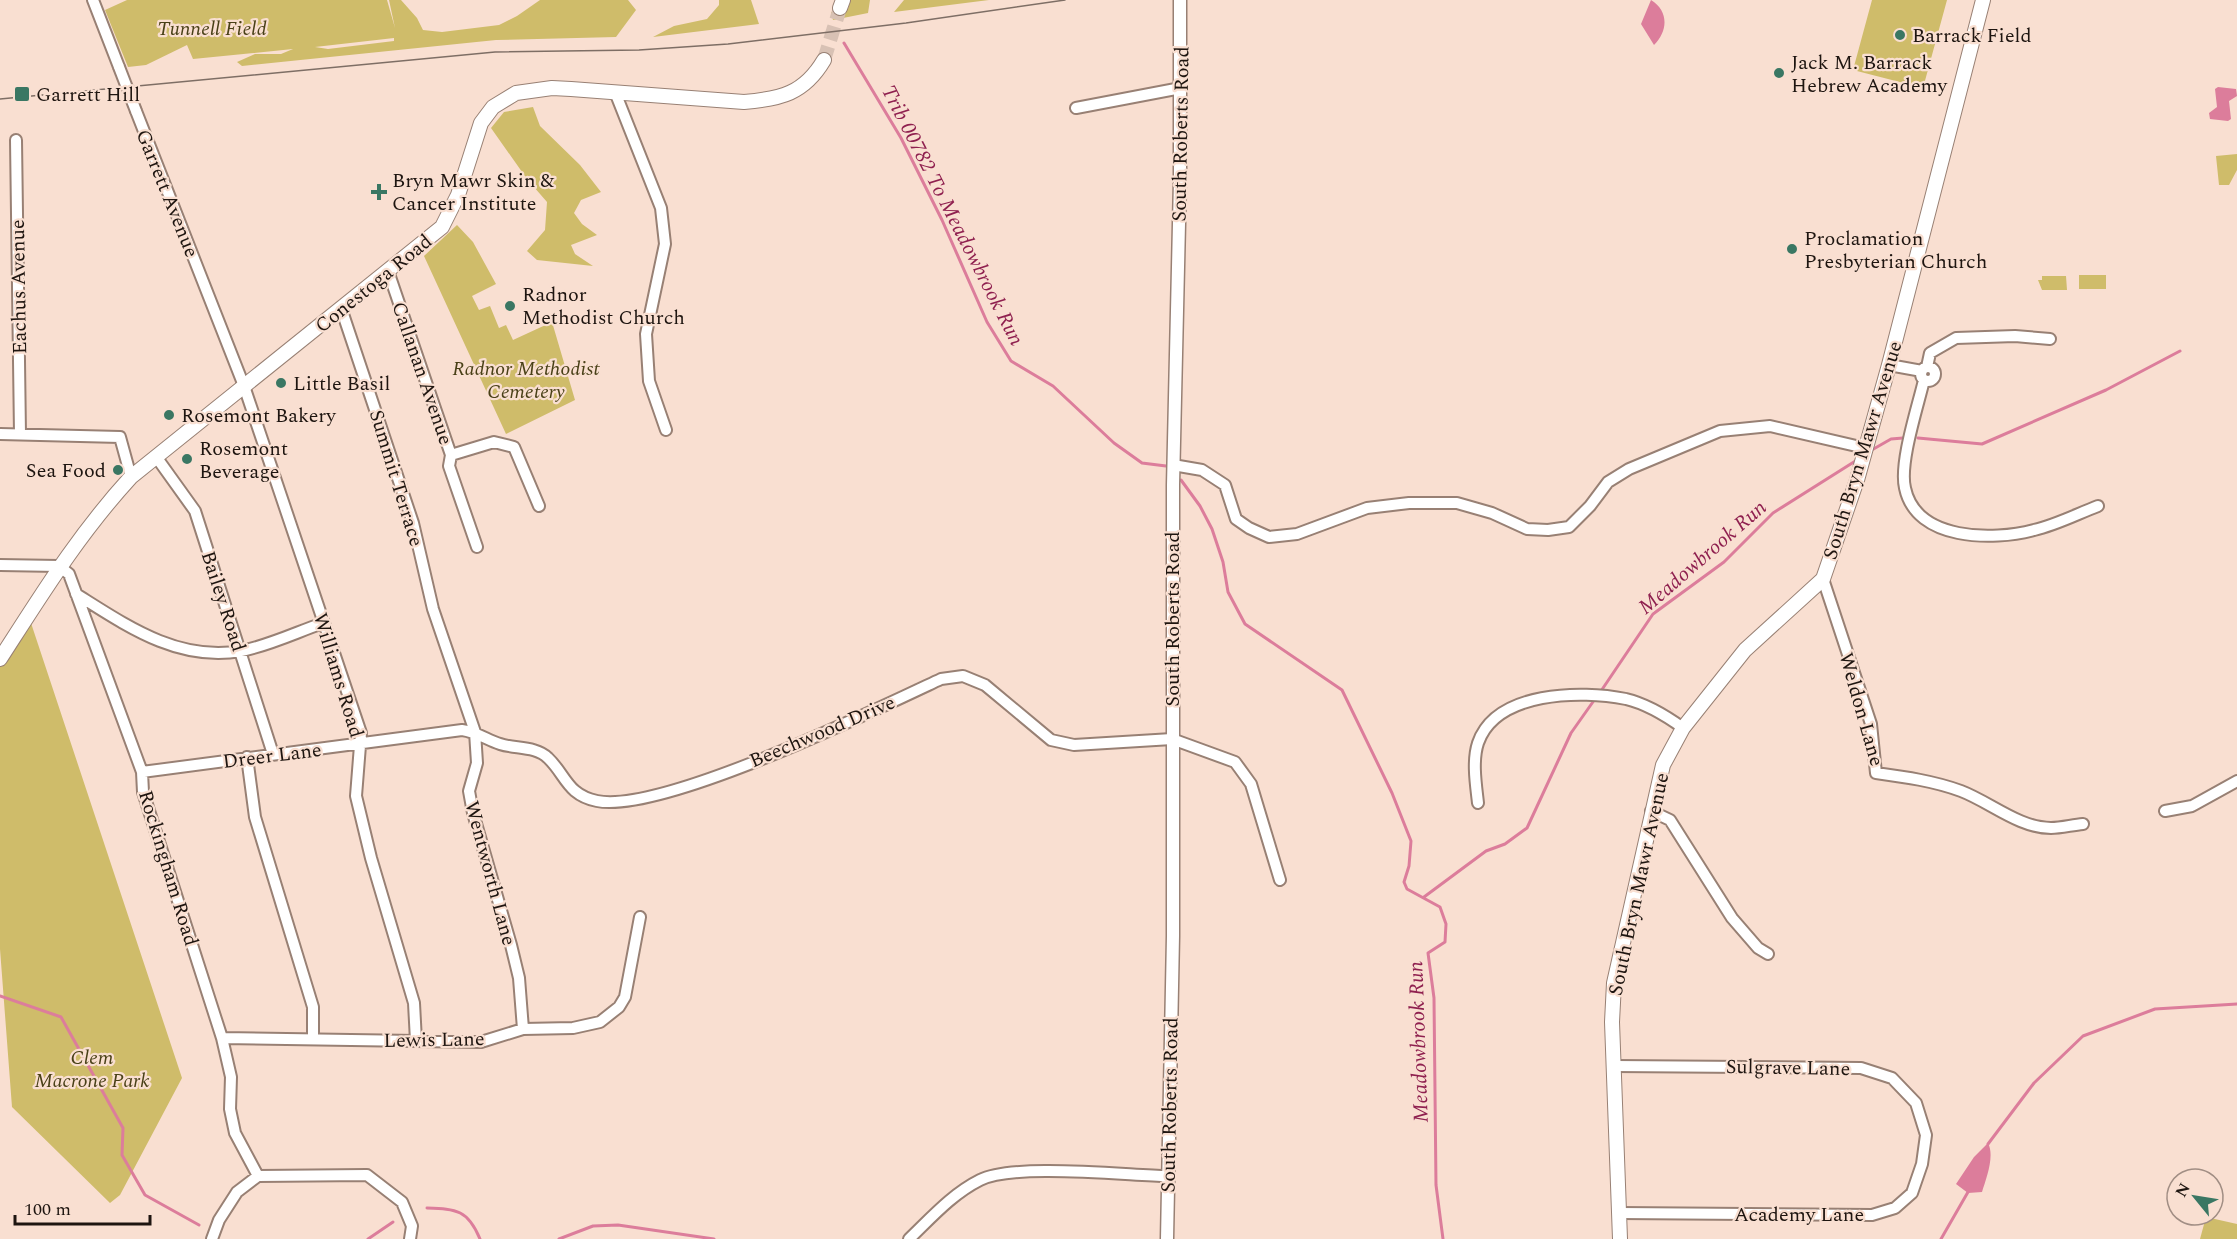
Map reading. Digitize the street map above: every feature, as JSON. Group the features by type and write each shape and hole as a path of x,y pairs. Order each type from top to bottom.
{"main road":[{"name":"South Bryn Mawr Avenue","path":"1620,1239 1614,1066 1614,983 1663,765 1683,728 1745,650 1823,579 1857,480 1889,365 1983,0"},
{"name":"Conestoga Road","path":"0,659 59,566 94,518 131,477 431,238 451,213 481,123 493,107 516,93 552,88 744,102 782,98 808,80 824,60"}],"street":[{"name":"Garrett Avenue","path":"93,0 244,386"},
{"name":"South Roberts Road","path":"1167,1239 1173,936 1173,465 1181,88 1180,0"},
{"path":"1076,108 1181,88"},
{"path":"615,92 662,208 665,244 646,334 649,381 666,430"},
{"name":"Eachus Avenue","path":"16,140 20,434"},
{"name":"Callanan Avenue","path":"388,271 451,455 494,442 514,447 539,506"},
{"name":"Summit Terrace","path":"341,308 413,523 433,609 447,650"},
{"path":"2050,339 2015,336 1956,338 1930,353 1904,468 1905,489 1929,522 1949,532 1979,536 2034,531 2098,506"},
{"path":"1889,365 1924,373"},
{"name":"Williams Road","path":"244,386 360,733 362,744 356,796 371,858 414,1003 416,1041"},
{"path":"1173,465 1202,470 1225,485 1236,519 1269,537 1297,534 1367,508 1409,503 1457,503 1492,513 1527,530 1569,527 1590,507 1608,482 1629,469 1720,431 1770,426 1864,451"},
{"path":"0,434 120,437 131,477"},
{"path":"451,455 449,466 477,547"},
{"name":"Bailey Road","path":"157,458 195,511 273,754"},
{"path":"0,564 59,566"},
{"name":"Rockingham Road","path":"59,566 69,574 142,772 143,792 222,1038 231,1077 230,1109 235,1133 258,1176"},
{"name":"Weldon Lane","path":"1823,579 1871,724 1876,772 1920,779 1962,791 2019,820 2039,827 2051,828 2083,824"},
{"path":"76,594 130,628 175,648 206,653 241,651 323,623"},
{"name":"Wentworth Lane","path":"447,650 475,732 477,763 469,791 519,978 523,1029"},
{"name":"Beechwood Drive","path":"475,732 500,744 522,747 546,756 568,786 583,797 615,803 635,801 707,779 941,679 963,676 985,685 1051,740 1074,745 1172,739"},
{"path":"1478,803 1475,763 1478,743 1488,725 1507,708 1534,698 1588,696 1625,699 1657,710 1683,728"},
{"name":"Dreer Lane","path":"142,772 462,730 475,732"},
{"path":"1172,739 1235,762 1251,784 1280,880"},
{"path":"247,757 255,818 313,1006 313,1038"},
{"path":"2165,811 2192,806 2237,782"},
{"path":"1651,811 1670,820 1732,918 1758,948 1768,954"},
{"name":"Lewis Lane","path":"222,1038 481,1042 523,1029 573,1028 600,1022 619,1007 627,988 640,917"},
{"name":"Sulgrave Lane","path":"1614,1066 1862,1068 1893,1078 1916,1103 1926,1135"},
{"name":"Academy Lane","path":"1619,1213 1872,1215 1895,1208 1912,1192 1922,1164 1926,1135"},
{"path":"909,1239 956,1195 981,1179 1010,1171 1167,1176"},
{"path":"212,1239 219,1220 237,1192 258,1176 367,1175 402,1202 412,1226 410,1239"}],"green space":[{"name":"Tunnell Field","path":"127,0 387,0 395,28 389,0 401,0 417,18 423,30 442,32 499,25 540,0 628,0 636,10 616,37 496,40 242,66 237,62 255,54 281,54 293,49 193,59 187,45 146,65 128,67 105,10","holes":["394,38 394,41 328,49 315,47"]},
{"path":"719,0 751,0 759,24 653,37 674,26 707,19 719,5"},
{"path":"850,0 870,0 868,13 833,20 831,12 848,9"},
{"path":"904,0 989,0 894,12"},
{"name":"Barrack Field","path":"1872,0 1947,0 1923,88 1853,70"},
{"path":"533,107 540,126 580,165 601,192 581,200 574,213 582,224 597,235 571,245 575,254 593,266 537,260 527,251 545,230 547,202 527,179 491,128 504,112"},
{"path":"2237,154 2237,170 2229,185 2219,185 2216,156"},
{"name":"Radnor Methodist Cemetery","path":"457,225 473,242 496,284 472,296 479,310 490,306 499,328 506,325 513,340 552,322 575,400 506,434 424,256"},
{"path":"2079,275 2106,275 2106,289 2079,289"},
{"path":"2042,276 2066,276 2067,290 2042,290 2038,280 2042,280"},
{"name":"Clem Macrone Park","path":"28,614 182,1078 120,1195 110,1203 12,1107 0,949 0,659"},
{"path":"2225,1221 2237,1224 2237,1239 2200,1239 2203,1227 2225,1227"}],"shaded area":[{"path":"1651,0 1664,15 1662,34 1654,45 1641,24"},
{"path":"2218,87 2236,89 2237,96 2229,101 2231,119 2228,121 2210,119 2209,113 2217,107 2215,89"},
{"path":"1988,1143 1991,1154 1982,1192 1968,1193 1956,1184 1974,1157"}],"waterway":[{"name":"Trib 00782 To Meadowbrook Run","path":"844,43 901,138 942,220 987,322 1011,361 1053,386 1114,443 1142,463 1166,466"},
{"name":"Meadowbrook Run","path":"1918,438 1982,444 2106,390 2180,351"},
{"name":"Meadowbrook Run","path":"1870,451 1891,439 1903,438"},
{"name":"Meadowbrook Run","path":"1599,694 1653,614 1724,562 1773,513 1857,460"},
{"name":"Trib 00782 To Meadowbrook Run","path":"1181,480 1200,506 1212,529 1223,562 1228,592 1245,624 1342,690 1392,793 1411,841 1409,866 1404,882 1407,889 1440,907 1446,924 1445,942 1428,953 1434,998 1436,1185 1443,1239"},
{"name":"Meadowbrook Run","path":"1424,897 1486,851 1505,844 1527,828 1571,733 1595,699"},
{"path":"0,996 61,1017 123,1128 122,1155 145,1195 199,1225"},
{"path":"1988,1144 2034,1083 2083,1036 2155,1009 2237,1004"},
{"path":"1941,1239 1968,1192"},
{"path":"427,1208 446,1209 460,1213 471,1222 480,1239"},
{"path":"368,1239 393,1222"},
{"path":"559,1239 593,1226 618,1225 714,1239"}],"tunnel":[{"path":"824,60 840,8"}],"tram line":[{"path":"0,99 495,52 639,50 728,44 906,23 1065,0"}],"place":[{"name":"Barrack Field","path":"1900,35"},
{"name":"Jack M. Barrack Hebrew Academy","path":"1779,73"},
{"name":"Garrett Hill","path":"22,94"},
{"name":"Bryn Mawr Skin & Cancer Institute","path":"379,192"},
{"name":"Proclamation Presbyterian Church","path":"1792,249"},
{"name":"Radnor Methodist Church","path":"510,306"},
{"name":"Little Basil","path":"281,383"},
{"name":"Rosemont Bakery","path":"169,415"},
{"name":"Rosemont Beverage","path":"187,459"},
{"name":"Sea Food","path":"118,470"}]}
